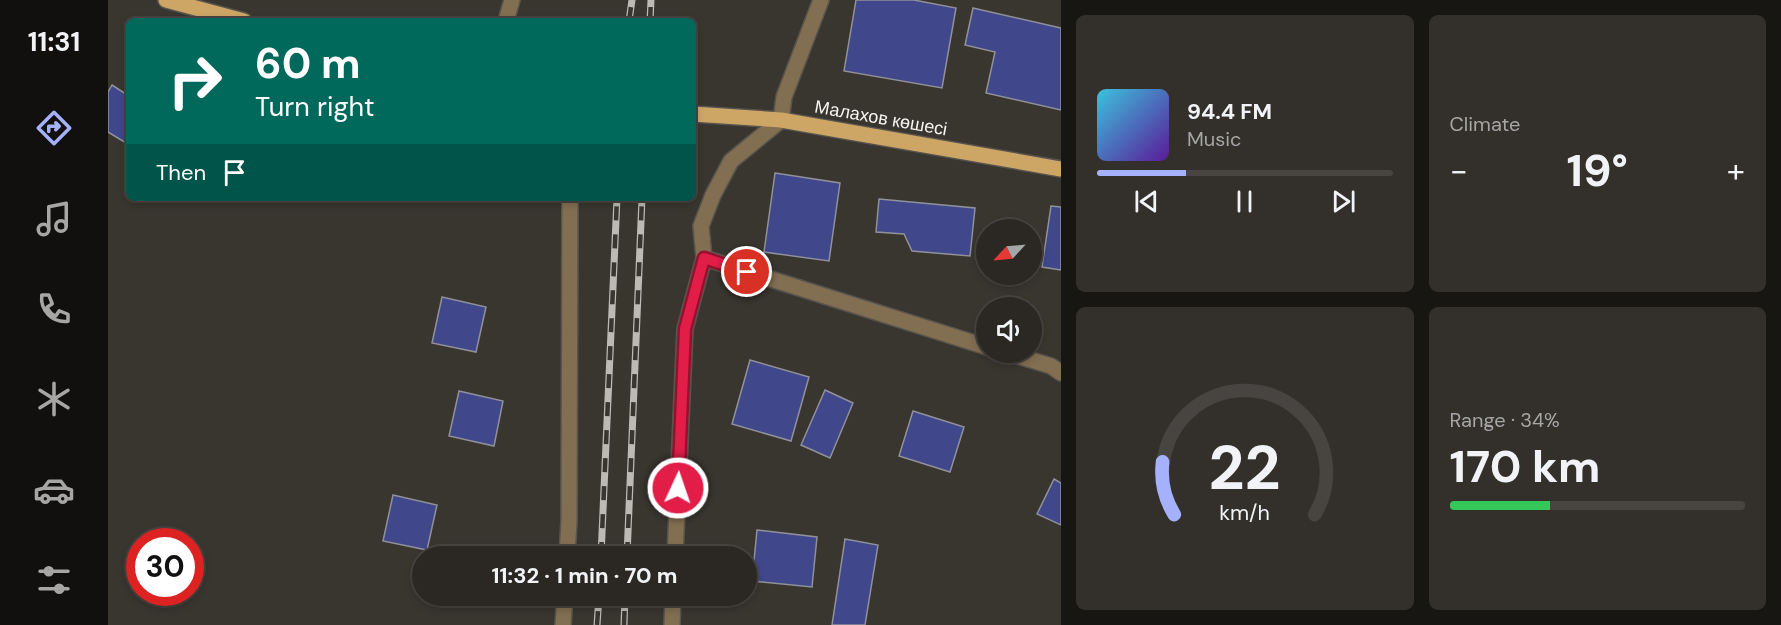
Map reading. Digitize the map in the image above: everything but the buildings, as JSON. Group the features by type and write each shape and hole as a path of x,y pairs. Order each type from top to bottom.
{"main road":[{"path":"166,0 233,18"},
{"name":"Малахов көшесі","path":"696,114 781,120 1061,169"}],"street":[{"path":"507,18 512,0"},
{"path":"675,546 685,329 704,258 701,226 730,161 781,120 784,97 821,0"},
{"path":"568,546 570,201"},
{"path":"704,258 976,344"},
{"path":"1041,363 1061,373"},
{"path":"563,625 564,606"},
{"path":"672,625 673,606"}],"railway":[{"path":"629,18 632,0"},
{"path":"650,18 651,0"},
{"path":"601,546 617,201"},
{"path":"627,546 642,201"},
{"path":"597,625 598,606"},
{"path":"624,625 625,606"}],"route":[{"path":"678,488 685,329 704,258 747,272"}]}
